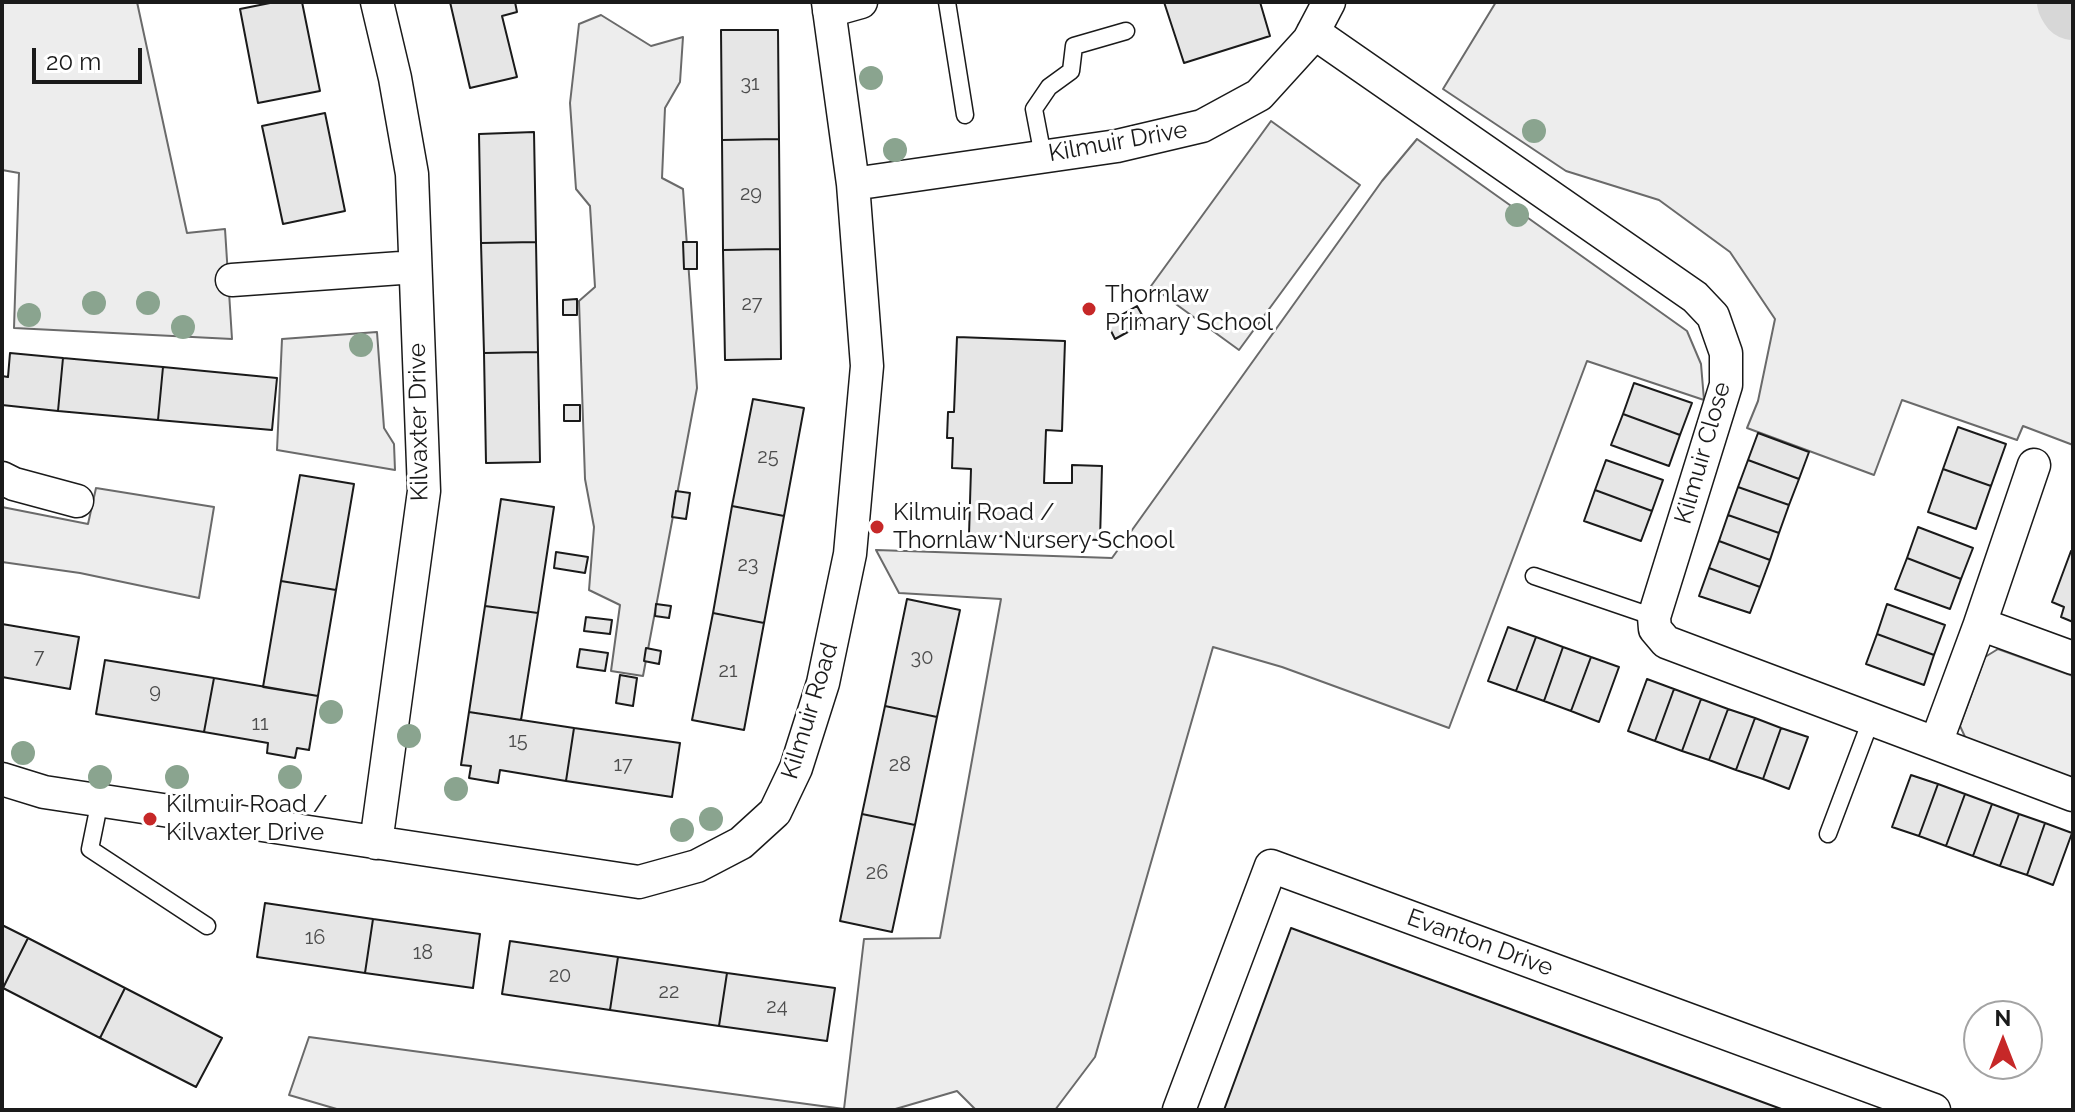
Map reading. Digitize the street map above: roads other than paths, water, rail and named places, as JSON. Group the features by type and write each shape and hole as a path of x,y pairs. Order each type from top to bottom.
{"street":[{"name":"Kilvaxter Drive","path":"376,843 424,491 412,174 395,78 377,2"},
{"path":"828,6 861,2"},
{"name":"Kilmuir Drive","path":"853,184 1117,146 1202,126 1259,95 1309,40 1329,2"},
{"name":"Kilmuir Road","path":"2,779 44,792 639,882 697,866 741,843 775,812 796,768 823,683 850,554 867,366 853,184 828,6"},
{"name":"Kilmuir Close","path":"1313,32 1695,297 1713,316 1726,353 1726,385 1654,617"},
{"path":"232,280 415,267"},
{"path":"1936,743 2034,465"},
{"path":"2,478 77,501"},
{"path":"1654,617 1655,629 1666,642 2073,795"},
{"path":"1980,624 2073,658"},
{"name":"Evanton Drive","path":"1179,1110 1271,866 1934,1110"}],"lane":[{"path":"947,2 965,115"},
{"path":"1043,156 1034,109 1049,87 1071,71 1074,46 1126,31"},
{"path":"1534,576 1654,617"},
{"path":"1828,834 1871,720"},
{"path":"100,800 90,849 207,926"}],"waterway":[{"path":"2070,2 2073,7"}],"place":[{"name":"Thornlaw Primary School","path":"1089,309"},
{"name":"Kilmuir Road / Thornlaw Nursery School","path":"877,527"},
{"name":"Kilmuir Road / Kilvaxter Drive","path":"150,819"}]}
